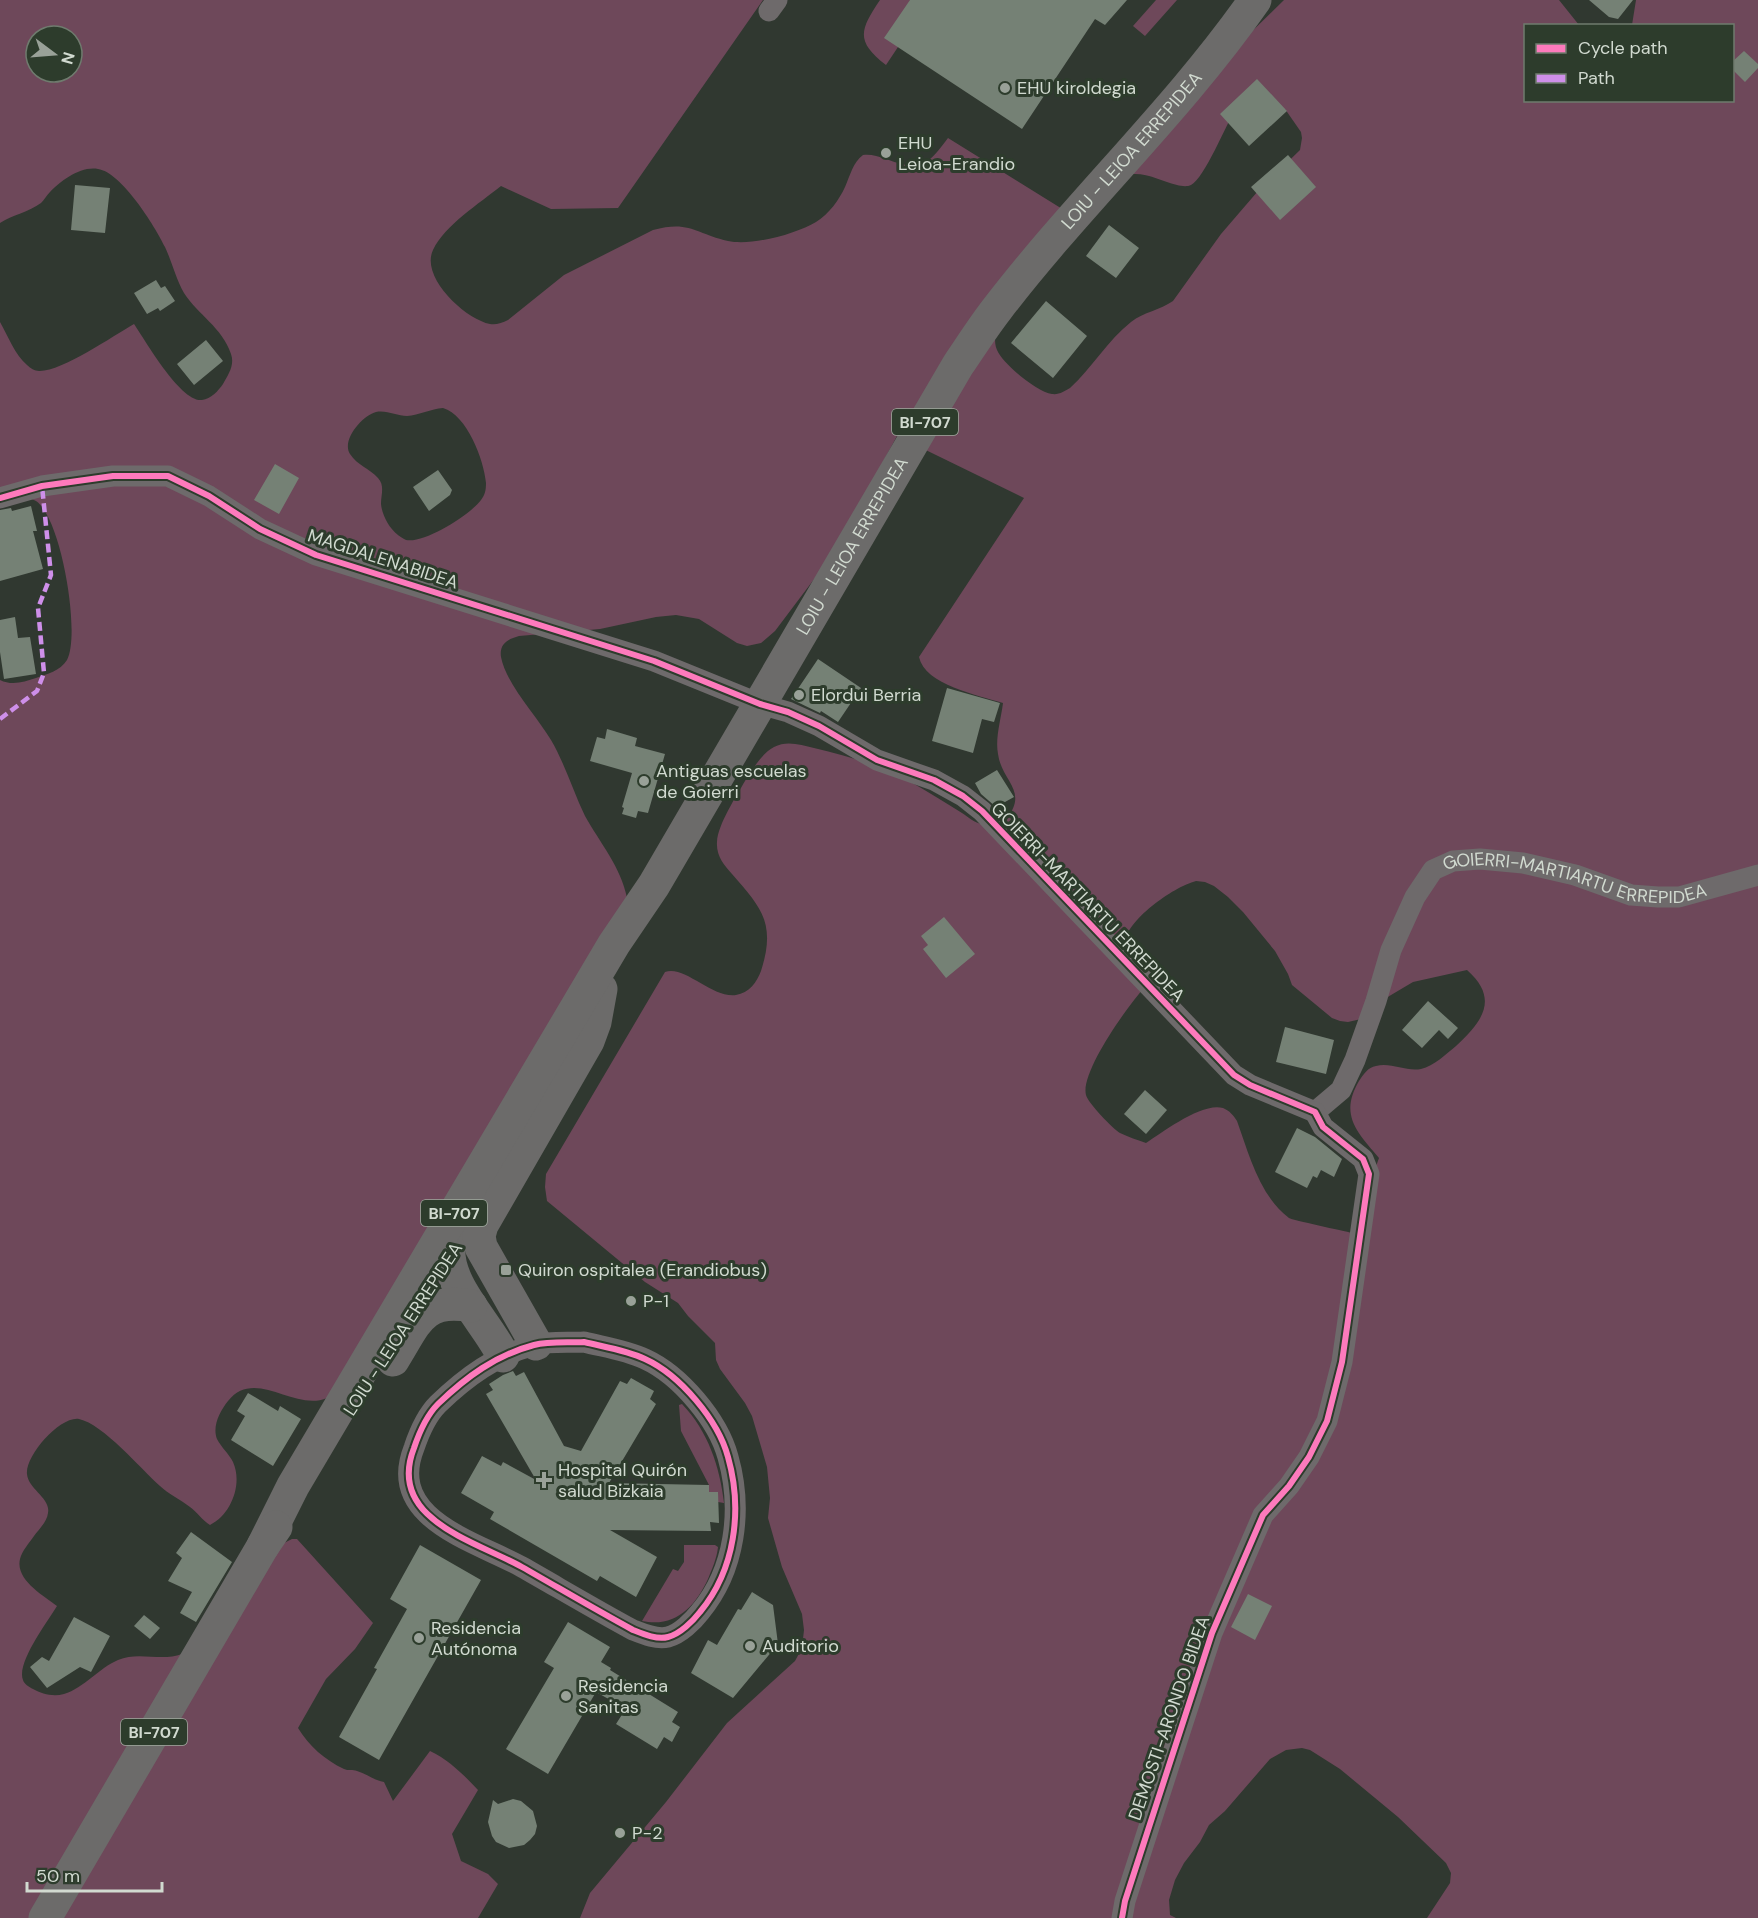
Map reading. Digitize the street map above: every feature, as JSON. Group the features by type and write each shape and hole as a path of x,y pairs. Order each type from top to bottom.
{"main road":[{"name":"LOIU - LEIOA ERREPIDEA","path":"45,1918 263,1546 293,1486 614,944 654,885 958,365 996,310 1036,260 1200,73 1255,0"},
{"name":"LOIU - LEIOA ERREPIDEA","path":"263,1546 303,1489 375,1366 449,1257 497,1179 629,938 654,885"},
{"path":"536,1344 481,1247 479,1236 482,1225 588,1041 595,1022 601,989"},
{"path":"503,1356 457,1283 449,1257 449,1242 516,1128 534,1079"},
{"path":"303,1489 341,1442 416,1324 428,1310 450,1303 476,1313 496,1325 502,1325 508,1320 514,1306"}],"street":[{"name":"MAGDALENABIDEA","path":"0,498 42,486 113,476 168,476 209,496 260,529 316,555 654,661 759,704"},
{"name":"GOIERRI-MARTIARTU ERREPIDEA","path":"759,704 788,712 819,726 877,760 934,780 963,796 982,812 1234,1075 1315,1112 1341,1090 1355,1060 1391,950 1415,897 1433,870 1453,861 1480,859 1523,863 1575,875 1632,894 1658,897 1679,897 1758,875"},
{"name":"DEMOSTI-ARONDO BIDEA","path":"1122,1918 1125,1900 1157,1798 1212,1633 1263,1515 1289,1486 1309,1457 1327,1421 1332,1401 1341,1362 1369,1174 1362,1159 1323,1127 1315,1112"},
{"path":"584,1342 646,1359 665,1371 699,1403 717,1432 728,1455 733,1478 734,1531 729,1558 713,1597 695,1619 679,1632 668,1637 647,1636 633,1630 520,1566 434,1521 418,1504 408,1483 409,1460 433,1409 461,1382 503,1356 536,1344 584,1342"}],"shaded area":[{"path":"0,0 763,0 618,208 551,209 501,186 464,215 446,232 433,250 431,261 433,272 447,295 469,314 490,324 499,324 508,320 564,275 653,230 685,227 717,238 738,242 774,238 797,231 821,219 837,202 854,165 863,155 915,166 928,161 948,138 1080,220 995,336 995,345 1000,356 1013,370 1038,388 1057,394 1070,388 1131,322 1173,301 1221,234 1258,191 1300,150 1301,132 1285,109 1236,108 1209,162 1191,185 1180,186 1149,176 1132,174 1235,48 1284,0 1559,0 1578,24 1524,24 1524,102 1734,102 1734,24 1632,24 1636,0 1758,0 1758,1918 1427,1918 1450,1883 1451,1873 1446,1863 1398,1817 1340,1769 1310,1750 1302,1748 1286,1750 1270,1759 1225,1811 1209,1825 1175,1880 1169,1900 1170,1915 1176,1918 580,1918 590,1893 666,1802 727,1723 795,1661 802,1648 804,1630 802,1614 782,1567 768,1518 770,1498 767,1467 752,1416 720,1369 716,1360 715,1343 678,1303 645,1282 547,1201 546,1174 665,972 681,973 727,995 745,992 757,979 761,971 767,941 763,918 751,897 721,860 717,842 732,803 754,767 769,750 779,745 794,744 866,763 916,785 982,824 1005,821 1015,802 1015,794 1000,764 997,748 1003,703 942,682 923,667 919,657 1024,498 897,436 833,554 775,631 761,643 747,646 737,643 699,619 676,615 600,629 519,636 503,645 501,657 509,678 556,749 585,816 620,876 627,898 327,1398 314,1401 301,1400 250,1388 239,1392 228,1401 222,1409 215,1429 217,1439 233,1462 237,1480 236,1489 224,1514 210,1525 190,1507 163,1489 99,1429 79,1419 71,1420 54,1430 38,1448 28,1466 28,1479 46,1503 48,1513 22,1553 20,1567 22,1574 32,1587 57,1606 34,1642 24,1663 22,1673 26,1684 44,1694 60,1695 78,1687 104,1668 126,1657 166,1657 182,1654 282,1544 297,1539 373,1623 355,1649 326,1679 298,1728 312,1747 330,1761 344,1769 355,1770 384,1782 393,1801 430,1751 450,1763 473,1784 478,1790 452,1834 461,1861 488,1874 498,1884 478,1918 0,1918 0,680 9,683 22,682 61,667 67,660 71,646 72,626 66,577 60,551 45,511 32,499 23,498 0,502 0,322 19,356 34,370 39,371 49,370 73,360 134,324 164,369 184,392 194,398 202,400 217,392 232,366 231,354 222,336 184,293 154,226 127,189 107,172 91,169 71,175 50,192 41,203 0,223","holes":["443,408 452,412 467,429 478,451 485,473 485,492 475,506 446,527 424,538 406,540 395,532 384,517 380,481 353,458 348,442 360,423 376,412 407,416","1196,881 1205,882 1228,897 1243,912 1275,951 1292,985 1332,1018 1348,1022 1361,1019 1386,998 1413,982 1467,970 1483,991 1484,1010 1480,1019 1465,1037 1440,1059 1431,1065 1415,1070 1387,1065 1373,1067 1359,1081 1351,1104 1353,1122 1379,1158 1352,1233 1292,1219 1279,1209 1256,1173 1237,1121 1225,1109 1214,1107 1204,1109 1146,1143 1117,1131 1101,1116 1086,1095 1086,1084 1098,1055 1128,1008 1145,987 1124,945 1126,936 1141,916 1163,898 1186,884"]},
{"path":"880,0 910,0 898,47 886,65 869,49 864,35 868,19"},
{"path":"1156,0 1177,0 1145,36 1133,26"},
{"path":"682,1404 706,1438 716,1463 724,1503 718,1502 718,1492 709,1492 709,1485 681,1431 679,1405"},
{"path":"684,1545 715,1545 718,1547 703,1589 690,1606 674,1618 654,1622 642,1621 673,1569 678,1571 684,1562"}],"building":[{"name":"EHU kiroldegia","path":"910,0 1127,0 1105,25 1095,19 1022,129 884,38"},
{"path":"1589,0 1633,0 1618,19 1609,17"},
{"path":"1744,51 1758,64 1758,68 1745,82 1734,71 1734,60"},
{"path":"1257,79 1287,111 1249,146 1220,114"},
{"path":"1288,155 1316,187 1280,220 1251,187"},
{"path":"75,185 110,188 105,233 71,230"},
{"path":"1109,225 1139,248 1116,278 1086,256"},
{"path":"156,280 161,288 165,286 175,301 160,311 158,308 147,314 134,293"},
{"path":"1046,301 1087,336 1053,378 1011,343"},
{"path":"206,340 223,361 194,385 177,364"},
{"path":"275,464 299,478 279,514 254,500"},
{"path":"438,470 452,490 450,495 429,511 413,487"},
{"path":"31,506 37,531 33,531 43,569 0,581 0,510 11,508 12,511"},
{"path":"15,617 18,638 30,637 36,674 4,679 0,652 0,620"},
{"path":"818,659 861,688 838,722 821,711 820,713 791,699"},
{"path":"947,688 1000,703 994,722 982,719 973,753 932,741"},
{"name":"Antiguas escuelas de Goierri","path":"607,729 637,738 635,746 665,754 648,813 638,811 636,818 622,814 632,773 590,761 597,737 605,739"},
{"path":"997,770 1014,797 996,807 981,794 975,783"},
{"path":"944,917 975,954 946,978 923,949 928,945 921,936"},
{"path":"1428,1001 1458,1028 1448,1039 1439,1030 1422,1048 1402,1030"},
{"path":"1285,1027 1334,1040 1326,1074 1276,1062"},
{"path":"1145,1090 1167,1110 1146,1134 1124,1114"},
{"path":"1297,1128 1315,1137 1342,1159 1334,1177 1321,1170 1317,1178 1313,1176 1307,1188 1275,1172"},
{"name":"Hospital Quirón salud Bizkaia","path":"513,1371 516,1376 524,1372 564,1446 581,1451 620,1381 627,1384 631,1378 654,1391 650,1399 656,1404 609,1483 709,1485 709,1492 718,1492 719,1523 710,1522 711,1531 610,1530 657,1557 636,1597 600,1576 597,1581 490,1519 494,1512 461,1493 482,1456 501,1466 503,1462 536,1480 486,1394 493,1390 489,1384"},
{"path":"248,1393 278,1411 280,1406 301,1419 273,1466 231,1440 245,1416 237,1411"},
{"path":"191,1532 232,1562 196,1622 180,1613 192,1592 168,1581 182,1558 176,1553"},
{"name":"Residencia Autónoma","path":"420,1545 481,1580 379,1760 339,1737 407,1609 390,1599"},
{"name":"Auditorio","path":"752,1592 773,1605 778,1644 733,1698 691,1673 708,1640 717,1645 738,1609 741,1610"},
{"path":"1248,1594 1272,1606 1255,1640 1231,1627"},
{"path":"144,1615 160,1628 150,1639 134,1626"},
{"path":"74,1617 110,1636 91,1672 80,1667 47,1688 30,1667 42,1657 49,1661"},
{"name":"Residencia Sanitas","path":"568,1622 610,1647 601,1662 611,1668 610,1670 678,1712 672,1722 680,1727 672,1742 664,1737 657,1749 616,1724 623,1713 618,1711 621,1706 596,1692 548,1774 506,1749 554,1668 544,1662"},
{"path":"513,1799 521,1801 533,1811 537,1826 535,1834 524,1845 509,1848 496,1842 488,1822 493,1800 498,1804"}],"marked path":[{"path":"0,719 37,691 44,673 38,608 51,575 42,486"}],"cycle path":[{"path":"0,498 42,486 113,476 168,476 209,496 260,529 316,555 654,661 760,704 788,712 819,726 877,760 934,780 963,796 982,811 1234,1075 1250,1085 1315,1112 1323,1127 1363,1159 1369,1174 1342,1362 1327,1421 1309,1457 1289,1486 1263,1515 1212,1633 1125,1901 1122,1918"},
{"path":"584,1342 638,1356 658,1366 671,1376 684,1387 707,1414 716,1428 728,1457 735,1498 733,1539 728,1558 721,1578 700,1612 682,1630 668,1637 655,1637 633,1630 522,1567 460,1537 423,1510 412,1493 409,1472 416,1442 430,1413 449,1394 482,1368 520,1349 546,1343 584,1342"}],"place":[{"name":"EHU kiroldegia","path":"1005,88"},
{"name":"EHU Leioa-Erandio","path":"886,153"},
{"name":"Elordui Berria","path":"799,695"},
{"name":"Antiguas escuelas de Goierri","path":"644,781"},
{"name":"Quiron ospitalea (Erandiobus)","path":"506,1270"},
{"name":"P-1","path":"631,1301"},
{"name":"Hospital Quirón salud Bizkaia","path":"544,1480"},
{"name":"Residencia Autónoma","path":"419,1638"},
{"name":"Auditorio","path":"750,1646"},
{"name":"Residencia Sanitas","path":"566,1696"},
{"name":"P-2","path":"620,1833"}]}
